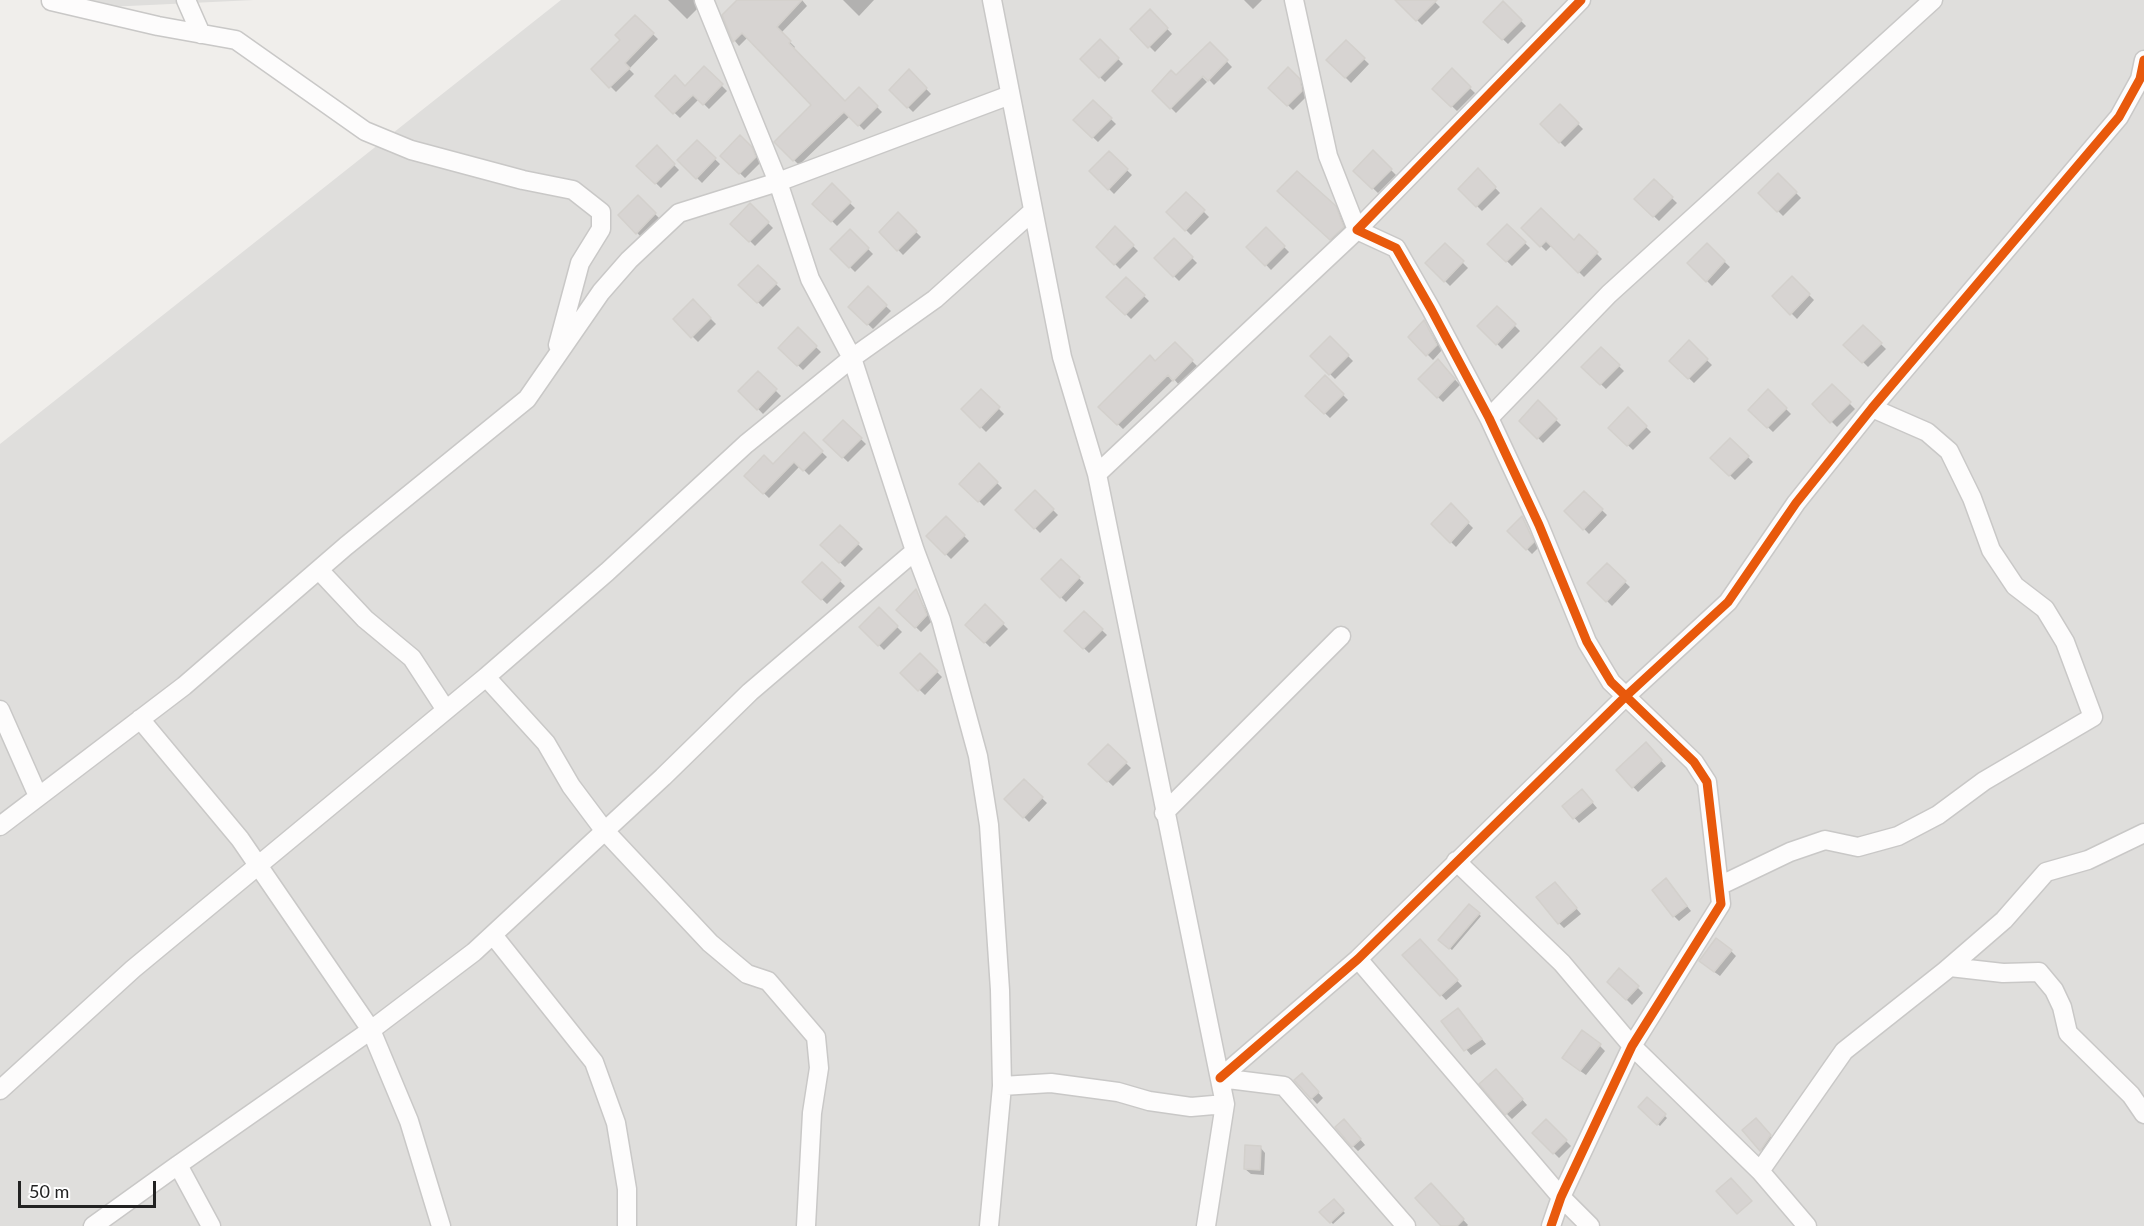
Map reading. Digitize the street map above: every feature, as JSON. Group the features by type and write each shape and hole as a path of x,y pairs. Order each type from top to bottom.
{"street":[{"path":"186,0 201,34"},
{"path":"704,0 778,182 810,279 852,358 915,552 941,620 978,756 990,825 1000,990 1002,1086 989,1226"},
{"path":"992,0 1062,357 1097,474 1164,813 1225,1104 1206,1226"},
{"path":"1294,0 1328,156 1358,230 1396,248 1490,418 1539,525 1587,642 1611,682 1694,762 1707,782 1721,904 1632,1046 1561,1197 1551,1226"},
{"path":"1097,474 1358,230 1581,0"},
{"path":"1490,418 1609,294 1933,0"},
{"path":"51,1 236,40 365,131 411,150 523,180 573,190 601,212 601,229 580,263 555,358"},
{"path":"1220,1078 1358,959 1625,697 1728,602 1796,503 1872,408 2119,117 2140,79 2144,60"},
{"path":"0,826 184,686 319,570 527,399 601,292 629,260 679,213 778,182 1010,95"},
{"path":"0,1090 133,969 486,677 607,572 746,444 852,358 935,299 1033,211"},
{"path":"1719,886 1790,852 1825,840 1858,847 1898,836 1938,815 1984,781 2093,717 2065,642 2045,609 2015,585 1991,550 1972,498 1949,452 1927,432 1872,408"},
{"path":"93,1226 371,1030 493,935 663,777 750,692 915,552"},
{"path":"319,570 365,619 412,658 446,710"},
{"path":"1164,813 1341,636"},
{"path":"486,677 546,743 571,786 604,830 710,943 747,974 768,981 816,1037 819,1068 812,1113 806,1226"},
{"path":"0,710 38,796"},
{"path":"140,719 240,839 257,867 371,1030 409,1121 441,1226"},
{"path":"1760,1171 1844,1051 1950,967 2004,920 2046,872 2088,860 2144,833"},
{"path":"1456,861 1562,963 1632,1046 1760,1171 1807,1226"},
{"path":"493,935 594,1062 615,1123 627,1189 627,1226"},
{"path":"1358,959 1561,1197 1590,1226"},
{"path":"1950,967 2003,973 2039,972 2054,990 2062,1007 2068,1033 2131,1095 2144,1114"},
{"path":"1220,1078 1284,1086 1406,1226"},
{"path":"1002,1086 1051,1083 1118,1092 1149,1101 1191,1107 1225,1104"},
{"path":"178,1165 211,1226"}],"shaded area":[{"path":"57,0 254,0 66,9"},
{"path":"561,0 2144,0 2144,1226 0,1226 0,444"}],"building":[{"path":"737,0 802,0 777,27 791,41 789,43 845,101 859,87 878,106 858,126 844,112 793,161 774,142 811,105 742,33 733,42 722,15"},
{"path":"1395,0 1437,0 1416,21"},
{"path":"1503,1 1522,20 1502,40 1483,22"},
{"path":"1150,9 1168,28 1148,48 1130,29"},
{"path":"635,15 654,33 625,63 630,68 609,88 591,69 620,40 615,35"},
{"path":"1100,39 1119,58 1099,78 1080,59"},
{"path":"1346,40 1365,58 1345,78 1326,60"},
{"path":"1210,42 1228,60 1208,81 1203,76 1170,109 1152,91 1171,70 1176,75"},
{"path":"704,66 723,84 703,105 693,95 673,114 655,96 675,75 685,86"},
{"path":"1288,67 1300,79 1302,91 1287,106 1268,88"},
{"path":"1452,68 1471,87 1451,107 1432,89"},
{"path":"909,69 927,88 907,108 889,90"},
{"path":"1093,100 1112,118 1092,138 1073,120"},
{"path":"1560,104 1579,123 1559,143 1540,124"},
{"path":"740,135 752,147 756,157 739,174 720,156"},
{"path":"697,140 716,158 696,179 677,160"},
{"path":"657,145 675,164 655,184 636,166"},
{"path":"1373,150 1392,169 1372,189 1353,171"},
{"path":"1109,151 1128,169 1108,190 1089,171"},
{"path":"1478,168 1496,187 1476,207 1458,189"},
{"path":"1297,171 1336,206 1344,227 1330,240 1277,191"},
{"path":"1778,173 1797,192 1777,212 1758,193"},
{"path":"1654,179 1673,197 1653,217 1634,199"},
{"path":"832,183 851,202 831,222 812,204"},
{"path":"1186,192 1205,210 1185,231 1166,212"},
{"path":"638,195 656,213 636,234 618,215"},
{"path":"750,203 769,222 749,242 730,224"},
{"path":"1541,208 1574,240 1579,234 1598,252 1578,273 1546,241 1540,247 1521,228"},
{"path":"898,212 917,231 897,251 879,232"},
{"path":"1507,224 1526,242 1506,262 1487,244"},
{"path":"1115,226 1134,245 1114,265 1096,247"},
{"path":"1266,227 1285,246 1265,266 1246,247"},
{"path":"850,229 869,248 849,268 830,249"},
{"path":"1174,238 1193,257 1173,277 1154,258"},
{"path":"1445,243 1464,261 1444,282 1425,263"},
{"path":"1707,243 1725,261 1706,282 1687,263"},
{"path":"758,265 777,283 757,303 738,285"},
{"path":"1792,276 1810,294 1790,315 1772,296"},
{"path":"1126,277 1145,295 1125,315 1106,297"},
{"path":"868,286 887,305 867,325 848,307"},
{"path":"693,299 711,318 691,338 673,319"},
{"path":"1497,306 1516,324 1496,345 1477,326"},
{"path":"1424,320 1437,345 1426,356 1408,337"},
{"path":"1863,325 1882,343 1862,363 1843,345"},
{"path":"798,327 817,346 797,366 778,348"},
{"path":"1330,336 1349,355 1329,375 1310,356"},
{"path":"1689,340 1708,359 1688,379 1669,361"},
{"path":"1175,342 1193,360 1173,381 1168,375 1117,425 1098,407 1150,355 1155,361"},
{"path":"1601,347 1620,365 1600,385 1581,367"},
{"path":"1438,359 1455,379 1437,398 1418,379"},
{"path":"758,371 777,389 757,410 738,391"},
{"path":"1325,375 1344,394 1324,414 1305,396"},
{"path":"1832,384 1851,402 1830,423 1812,404"},
{"path":"981,389 1000,407 980,428 961,409"},
{"path":"1768,389 1787,408 1767,428 1748,410"},
{"path":"1538,400 1557,419 1537,439 1519,421"},
{"path":"1628,407 1647,426 1627,446 1608,428"},
{"path":"843,420 862,438 842,458 823,440"},
{"path":"804,432 823,451 803,471 794,462 763,494 744,476 764,455 773,464"},
{"path":"1730,438 1749,456 1729,476 1710,458"},
{"path":"979,463 998,482 978,502 959,484"},
{"path":"1035,490 1054,509 1034,529 1015,510"},
{"path":"1584,491 1603,509 1583,530 1564,511"},
{"path":"1451,503 1469,522 1450,543 1431,524"},
{"path":"946,516 965,535 945,555 926,536"},
{"path":"1522,516 1534,542 1526,550 1507,531"},
{"path":"840,525 859,543 839,563 820,545"},
{"path":"1061,559 1080,577 1060,598 1041,579"},
{"path":"822,562 841,580 821,600 802,582"},
{"path":"1607,563 1626,581 1606,602 1587,583"},
{"path":"916,589 927,615 915,628 896,610"},
{"path":"985,604 1004,623 984,643 965,625"},
{"path":"879,607 898,626 878,646 859,627"},
{"path":"1084,611 1103,629 1083,649 1064,631"},
{"path":"920,653 938,671 918,691 900,673"},
{"path":"1646,742 1662,760 1632,788 1616,770"},
{"path":"1108,744 1127,762 1107,782 1088,764"},
{"path":"1024,779 1043,797 1023,818 1004,799"},
{"path":"1582,789 1593,802 1573,819 1562,806"},
{"path":"1666,878 1687,906 1673,917 1652,890"},
{"path":"1555,882 1577,908 1558,924 1536,897"},
{"path":"1469,904 1480,913 1449,949 1438,940"},
{"path":"1716,938 1732,950 1714,972 1699,961"},
{"path":"1420,939 1458,980 1440,996 1402,955"},
{"path":"1619,968 1639,986 1626,1000 1607,982"},
{"path":"1458,1008 1482,1039 1464,1051 1441,1021"},
{"path":"1582,1030 1601,1044 1580,1071 1562,1058"},
{"path":"1496,1069 1523,1099 1505,1115 1479,1084"},
{"path":"1302,1073 1319,1092 1311,1099 1294,1080"},
{"path":"1647,1097 1666,1114 1657,1125 1638,1107"},
{"path":"1756,1118 1771,1135 1760,1151 1742,1130"},
{"path":"1344,1119 1361,1139 1352,1147 1335,1127"},
{"path":"1546,1119 1567,1140 1553,1154 1532,1133"},
{"path":"1245,1145 1261,1146 1260,1170 1244,1169"},
{"path":"1731,1178 1752,1201 1737,1214 1716,1191"},
{"path":"1431,1183 1464,1219 1457,1226 1441,1226 1415,1198"},
{"path":"1334,1199 1344,1210 1330,1223 1319,1212"}],"cycle path":[{"path":"1551,1226 1561,1197 1632,1046 1721,904 1707,782 1694,762 1611,682 1587,642 1539,525 1489,418 1431,309 1396,248 1357,230 1581,0"},
{"path":"1220,1078 1358,959 1625,697 1728,602 1796,503 1872,408 2119,117 2140,79 2144,60"}]}
